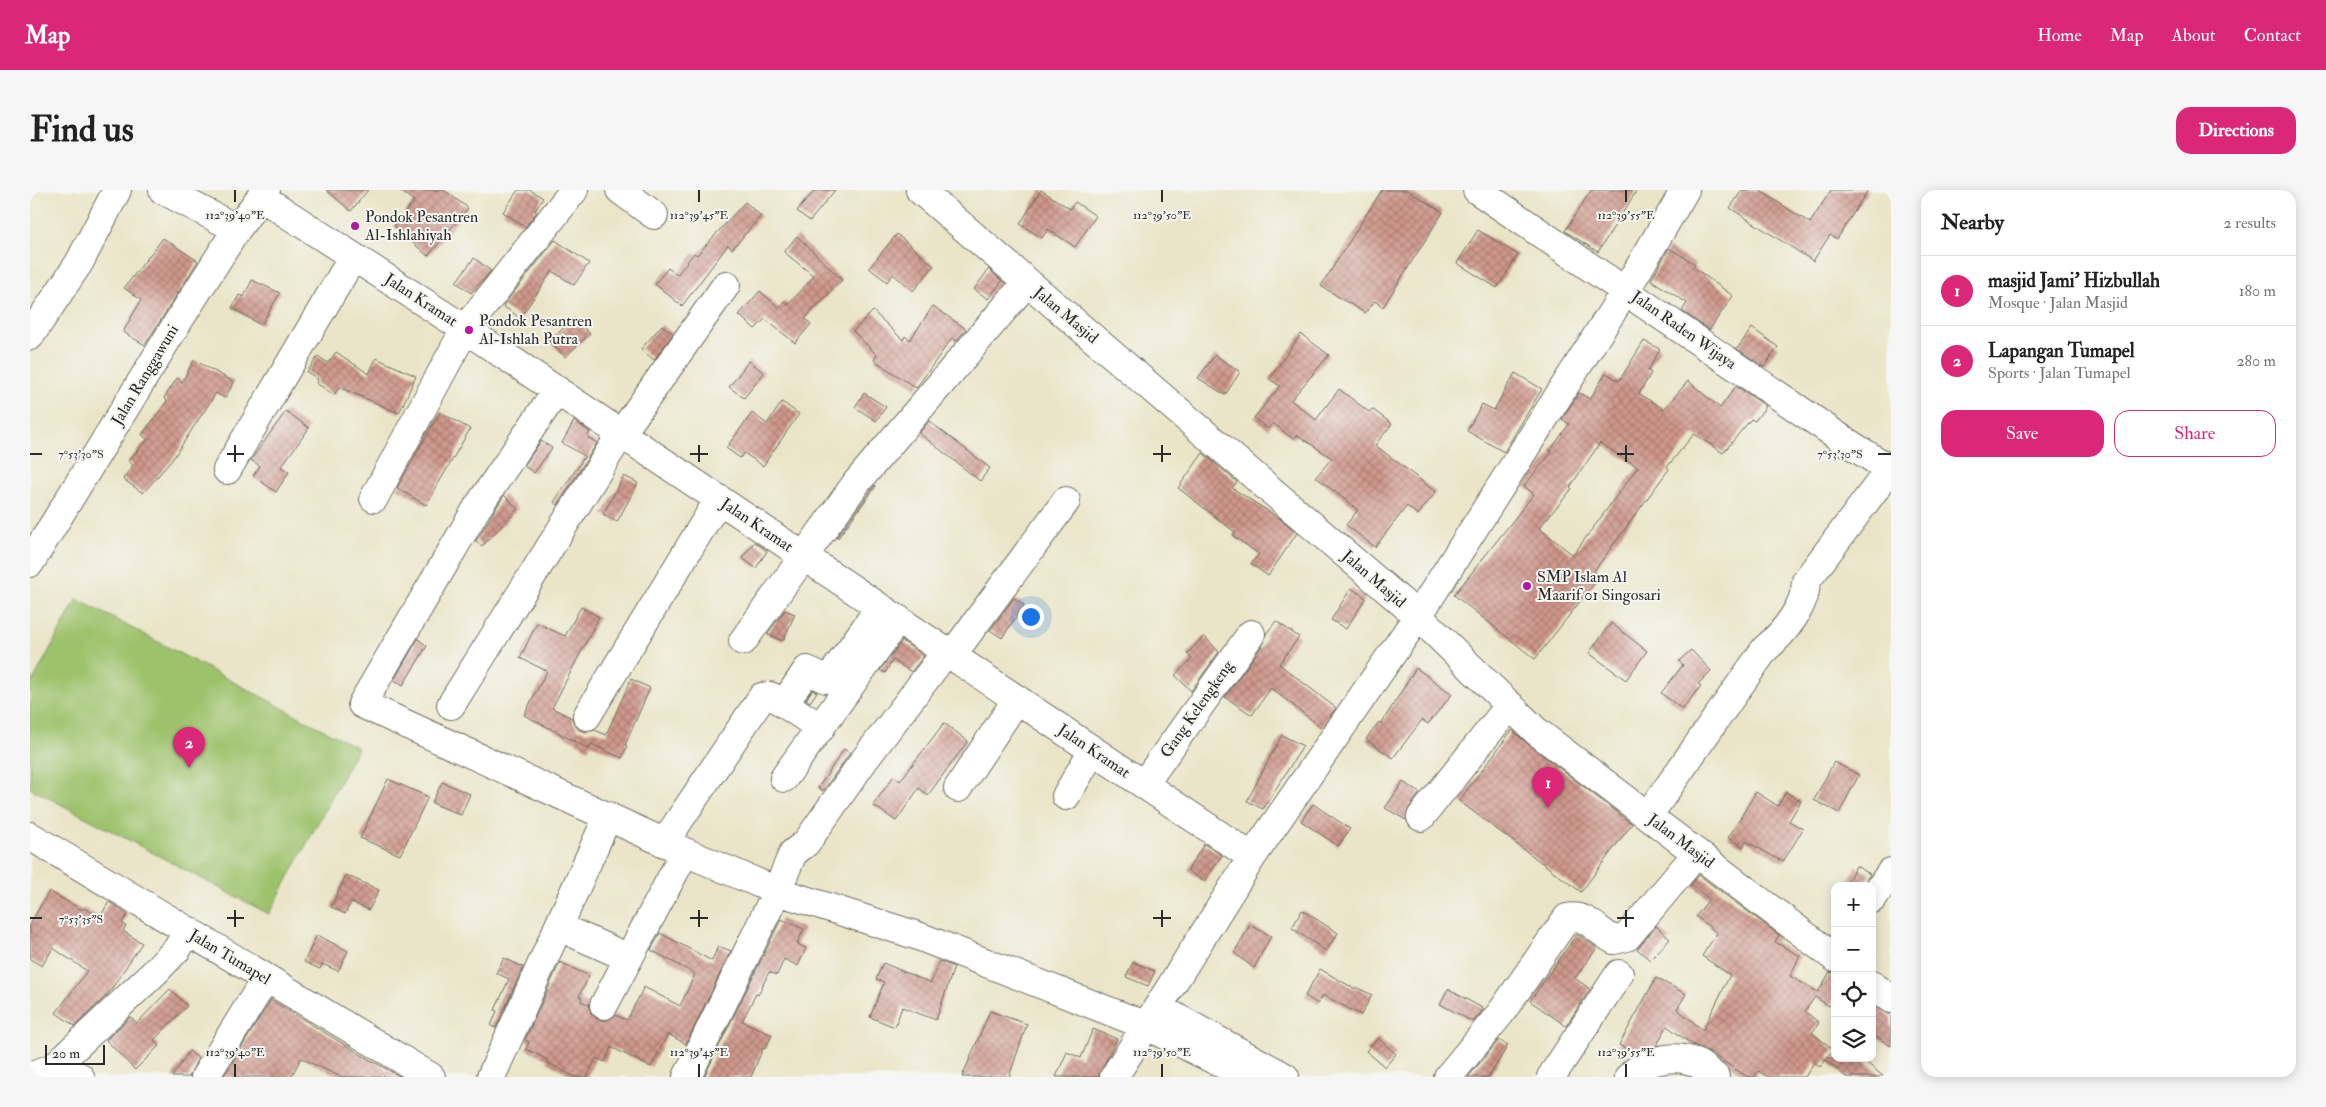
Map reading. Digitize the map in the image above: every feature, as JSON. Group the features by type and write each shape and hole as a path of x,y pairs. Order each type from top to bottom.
{"street":[{"path":"30,336 79,263 117,190"},
{"path":"163,190 237,229"},
{"path":"374,498 465,328 574,190"},
{"path":"620,190 654,215"},
{"name":"Jalan Masjid","path":"920,190 1418,616 1536,731 1696,853 1831,952"},
{"name":"Jalan Raden Wijaya","path":"1477,190 1842,439 1891,470"},
{"path":"1114,1077 1252,857 1418,616 1626,290 1685,190"},
{"name":"Jalan Ranggawuni","path":"40,544 176,324 237,229 263,193"},
{"name":"Jalan Kramat","path":"263,193 353,257 465,328 1252,857"},
{"path":"227,470 353,257"},
{"path":"743,641 857,482 1027,282"},
{"path":"452,705 621,434 726,285"},
{"path":"557,390 476,508 362,704 608,816 674,842 785,871 918,936 1152,1017 1284,1077"},
{"path":"1648,816 1765,648 1788,624 1806,594 1806,581 1891,470"},
{"path":"587,716 719,499"},
{"path":"687,1077 785,871 865,759 949,654 1066,501"},
{"path":"784,704 807,670 826,679 830,678 889,613"},
{"path":"784,778 821,728 889,613"},
{"name":"Gang Kelengkeng","path":"1144,784 1251,634"},
{"path":"604,1005 629,958 674,842 694,798 762,697 770,696 821,728"},
{"path":"958,788 1018,699"},
{"path":"1421,816 1510,705"},
{"path":"1066,796 1092,750"},
{"path":"492,1077 608,816"},
{"name":"Jalan Tumapel","path":"30,836 431,1077"},
{"path":"1448,1077 1500,1014 1567,918 1576,915 1583,917 1614,940 1628,937 1696,853"},
{"path":"1876,893 1891,872"},
{"path":"559,927 629,958"},
{"path":"30,1076 55,1066 154,974 178,948 186,930"},
{"path":"1551,1077 1619,974"},
{"path":"205,1077 266,978"},
{"path":"1876,988 1891,999"},
{"path":"1152,1017 1248,1077"},
{"path":"1629,1077 1633,1072 1652,1063 1676,1057 1696,1063 1716,1077"},
{"path":"55,1066 66,1067 80,1077"}],"green space":[{"path":"77,599 358,748 269,914 30,788 30,686"}],"building":[{"path":"326,190 368,190 351,211"},
{"path":"399,190 444,190 468,208 428,256 394,226 414,201"},
{"path":"518,190 530,190 543,198 535,211 537,212 525,227 503,212"},
{"path":"815,190 835,190 810,221 797,211"},
{"path":"1041,190 1070,209 1075,202 1096,216 1075,247 1048,229 1042,238 1020,224"},
{"path":"1382,190 1407,190 1443,212 1383,307 1375,301 1365,313 1321,286"},
{"path":"1591,190 1637,190 1598,252 1565,231"},
{"path":"1742,190 1759,190 1810,223 1831,190 1868,190 1837,239 1830,235 1813,261 1730,208"},
{"path":"745,202 761,216 732,249 728,245 682,306 655,284 668,268 677,275 694,253 697,255"},
{"path":"1478,230 1518,255 1497,288 1457,263"},
{"path":"897,234 934,266 913,291 893,274 887,282 869,268"},
{"path":"797,236 842,280 805,319 811,324 795,343 765,319 755,329 739,315 760,291 779,308 784,301 788,305 814,276 784,252"},
{"path":"163,238 198,261 145,345 123,332 141,300 124,288"},
{"path":"555,240 589,263 574,285 552,271 520,318 503,306"},
{"path":"1669,248 1695,264 1693,267 1733,296 1709,330 1682,311 1687,303 1651,280"},
{"path":"474,258 491,271 471,293 456,282"},
{"path":"989,269 1002,281 988,299 974,289"},
{"path":"252,280 280,293 261,325 232,308 239,295 244,297"},
{"path":"933,306 966,329 956,341 952,338 916,388 874,360 877,355 853,331 873,311 903,340 905,336 910,340"},
{"path":"575,318 590,334 565,357 549,341"},
{"path":"662,325 673,334 654,360 641,349"},
{"path":"1752,328 1778,347 1764,367 1737,349"},
{"path":"1301,334 1329,355 1291,400 1316,420 1339,389 1369,412 1372,409 1392,424 1375,445 1436,492 1418,515 1407,506 1375,547 1346,525 1358,510 1316,477 1332,458 1297,435 1293,439 1273,423 1268,429 1254,418 1280,386 1269,379"},
{"path":"1644,341 1660,349 1648,371 1651,373 1639,394 1664,409 1688,381 1720,408 1736,386 1766,406 1755,421 1751,419 1723,453 1694,434 1667,467 1669,469 1594,571 1600,576 1535,659 1454,595 1534,494 1524,486 1551,453 1550,451 1569,424 1562,419 1579,393 1590,399 1606,373 1619,381","holes":["1600,443 1638,467 1573,555 1539,528 1572,489 1570,487"]},
{"path":"336,352 369,374 376,358 416,376 399,413 339,387 334,395 316,383 318,379 307,372 318,356 328,363"},
{"path":"1215,355 1240,372 1225,395 1198,378"},
{"path":"194,360 234,382 225,398 216,393 172,460 143,493 123,479 133,465 128,461 148,439 142,435 167,401 164,398 177,378 182,382"},
{"path":"749,361 764,373 744,398 729,387"},
{"path":"1515,373 1542,389 1504,452 1467,431 1482,404 1494,410"},
{"path":"864,393 886,407 876,421 855,407"},
{"path":"782,402 799,414 763,466 744,453 740,458 726,448 752,413 767,424"},
{"path":"286,411 309,428 281,467 289,472 276,492 253,476 260,466 251,460"},
{"path":"440,412 470,429 426,505 397,488"},
{"path":"574,421 590,432 587,437 597,443 558,505 554,502 585,456 562,443"},
{"path":"929,421 990,468 980,481 919,433"},
{"path":"541,441 552,448 534,473 524,466"},
{"path":"1203,453 1237,482 1232,488 1282,520 1297,533 1268,576 1251,564 1259,554 1233,536 1235,532 1178,488"},
{"path":"624,476 638,483 617,522 603,514"},
{"path":"875,485 838,538 836,538"},
{"path":"504,495 518,509 482,546 476,541"},
{"path":"754,542 767,551 756,568 742,558"},
{"path":"1351,588 1366,598 1346,629 1331,620"},
{"path":"1014,598 1024,605 1002,638 990,630"},
{"path":"581,607 599,617 552,708 572,718 579,730 587,732 595,730 606,735 631,679 650,688 625,745 627,746 622,758 591,744 589,749 524,715 547,671 520,658 537,623 565,636"},
{"path":"785,610 795,614 783,641 767,634"},
{"path":"1276,621 1299,637 1279,664 1336,708 1322,728 1271,688 1252,715 1225,697 1264,643 1266,634"},
{"path":"1611,623 1647,651 1626,680 1589,653"},
{"path":"1204,636 1219,652 1191,691 1175,675 1192,659 1187,654"},
{"path":"418,639 427,646 403,685 394,680"},
{"path":"902,641 924,656 911,672 893,660 885,673 880,670"},
{"path":"1691,650 1711,671 1698,684 1701,686 1682,709 1661,693 1683,665 1679,661"},
{"path":"1416,668 1452,694 1428,724 1422,720 1393,758 1366,739 1379,722 1381,724"},
{"path":"812,690 817,692 810,702 806,699"},
{"path":"944,723 968,741 928,795 919,788 896,821 873,805 894,776 900,781"},
{"path":"1512,730 1632,824 1581,892 1459,801"},
{"path":"1282,735 1303,746 1263,809 1247,801"},
{"path":"844,749 850,753 823,791 818,788"},
{"path":"1834,762 1859,775 1839,813 1814,800"},
{"path":"388,779 428,797 400,855 360,838"},
{"path":"442,782 470,794 461,815 432,803"},
{"path":"1403,782 1420,793 1409,808 1406,820 1385,808"},
{"path":"1756,792 1778,806 1786,792 1801,801 1789,821 1803,829 1783,862 1746,841 1743,847 1728,838"},
{"path":"1313,804 1350,829 1338,846 1301,821"},
{"path":"1204,844 1222,855 1204,882 1188,870"},
{"path":"1856,866 1870,874 1865,882 1847,882"},
{"path":"346,875 379,890 369,910 351,902 345,914 331,907"},
{"path":"1699,875 1779,935 1775,942 1800,956 1790,976 1818,992 1831,972 1831,1003 1829,1006 1815,997 1805,1011 1819,1023 1812,1033 1831,1048 1831,1053 1827,1058 1831,1058 1831,1062 1866,1062 1884,1077 1846,1077 1826,1060 1820,1067 1814,1062 1805,1077 1768,1077 1758,1071 1754,1077 1748,1077 1707,1051 1690,1043 1667,1026 1657,1045 1635,1053 1619,1045 1656,978 1686,994 1677,1009 1703,1030 1730,975 1702,956 1717,933 1696,916 1709,899 1691,884"},
{"path":"49,891 82,910 84,908 100,917 109,902 128,914 122,923 126,926 123,931 142,943 108,994 75,1026 56,1013 87,971 53,948 42,966 30,959 30,924"},
{"path":"1302,910 1338,933 1326,951 1292,928"},
{"path":"781,919 804,929 797,944 806,948 798,966 784,959 777,975 769,972 742,1021 772,1035 765,1049 763,1048 751,1077 704,1077"},
{"path":"1250,925 1271,936 1254,968 1234,953"},
{"path":"1656,926 1670,939 1650,960 1637,949"},
{"path":"660,933 712,961 718,946 731,951 686,1044 668,1034 651,1067 611,1047 605,1062 596,1058 587,1077 574,1077 547,1062 548,1060 526,1049 529,1042 525,1040 560,962 589,976 579,996 582,998 581,1001 589,1005 591,1013 597,1019 605,1021 615,1015 627,1020 644,987 680,1006 695,974 651,950"},
{"path":"1577,934 1597,948 1575,978 1590,989 1566,1026 1530,1001"},
{"path":"317,935 348,951 338,971 322,964 320,969 304,962"},
{"path":"504,958 523,967 496,1028 491,1026 497,1011 495,1010 509,979 496,973"},
{"path":"939,961 954,967 936,1020 902,1007 895,1027 870,1017 884,982 876,979 883,963 931,983"},
{"path":"1133,962 1155,971 1148,986 1126,977"},
{"path":"1320,969 1355,989 1356,987 1372,995 1361,1015 1323,995 1318,1004 1305,996"},
{"path":"170,989 187,1006 154,1040 159,1046 135,1070 106,1040 130,1017 137,1023"},
{"path":"1448,989 1484,1009 1473,1022 1440,1004"},
{"path":"271,1000 401,1077 341,1077 301,1058 291,1077 223,1077"},
{"path":"1876,1007 1891,1016 1891,1046 1876,1037"},
{"path":"990,1011 1027,1024 1009,1077 962,1077"},
{"path":"1093,1029 1117,1039 1098,1077 1056,1077 1067,1052 1081,1058"},
{"path":"1378,1038 1396,1054 1385,1067 1366,1051"},
{"path":"1499,1040 1508,1045 1489,1077 1468,1077"},
{"path":"189,1051 198,1058 189,1077 172,1077"}],"place":[{"name":"Pondok Pesantren Al-Ishlahiyah","path":"355,226"},
{"name":"Pondok Pesantren Al-Ishlah Putra","path":"469,330"},
{"name":"SMP Islam Al Maarif 01 Singosari","path":"1527,586"},
{"name":"Lapangan Tumapel","path":"189,768"},
{"name":"masjid Jami' Hizbullah","path":"1548,808"}]}
